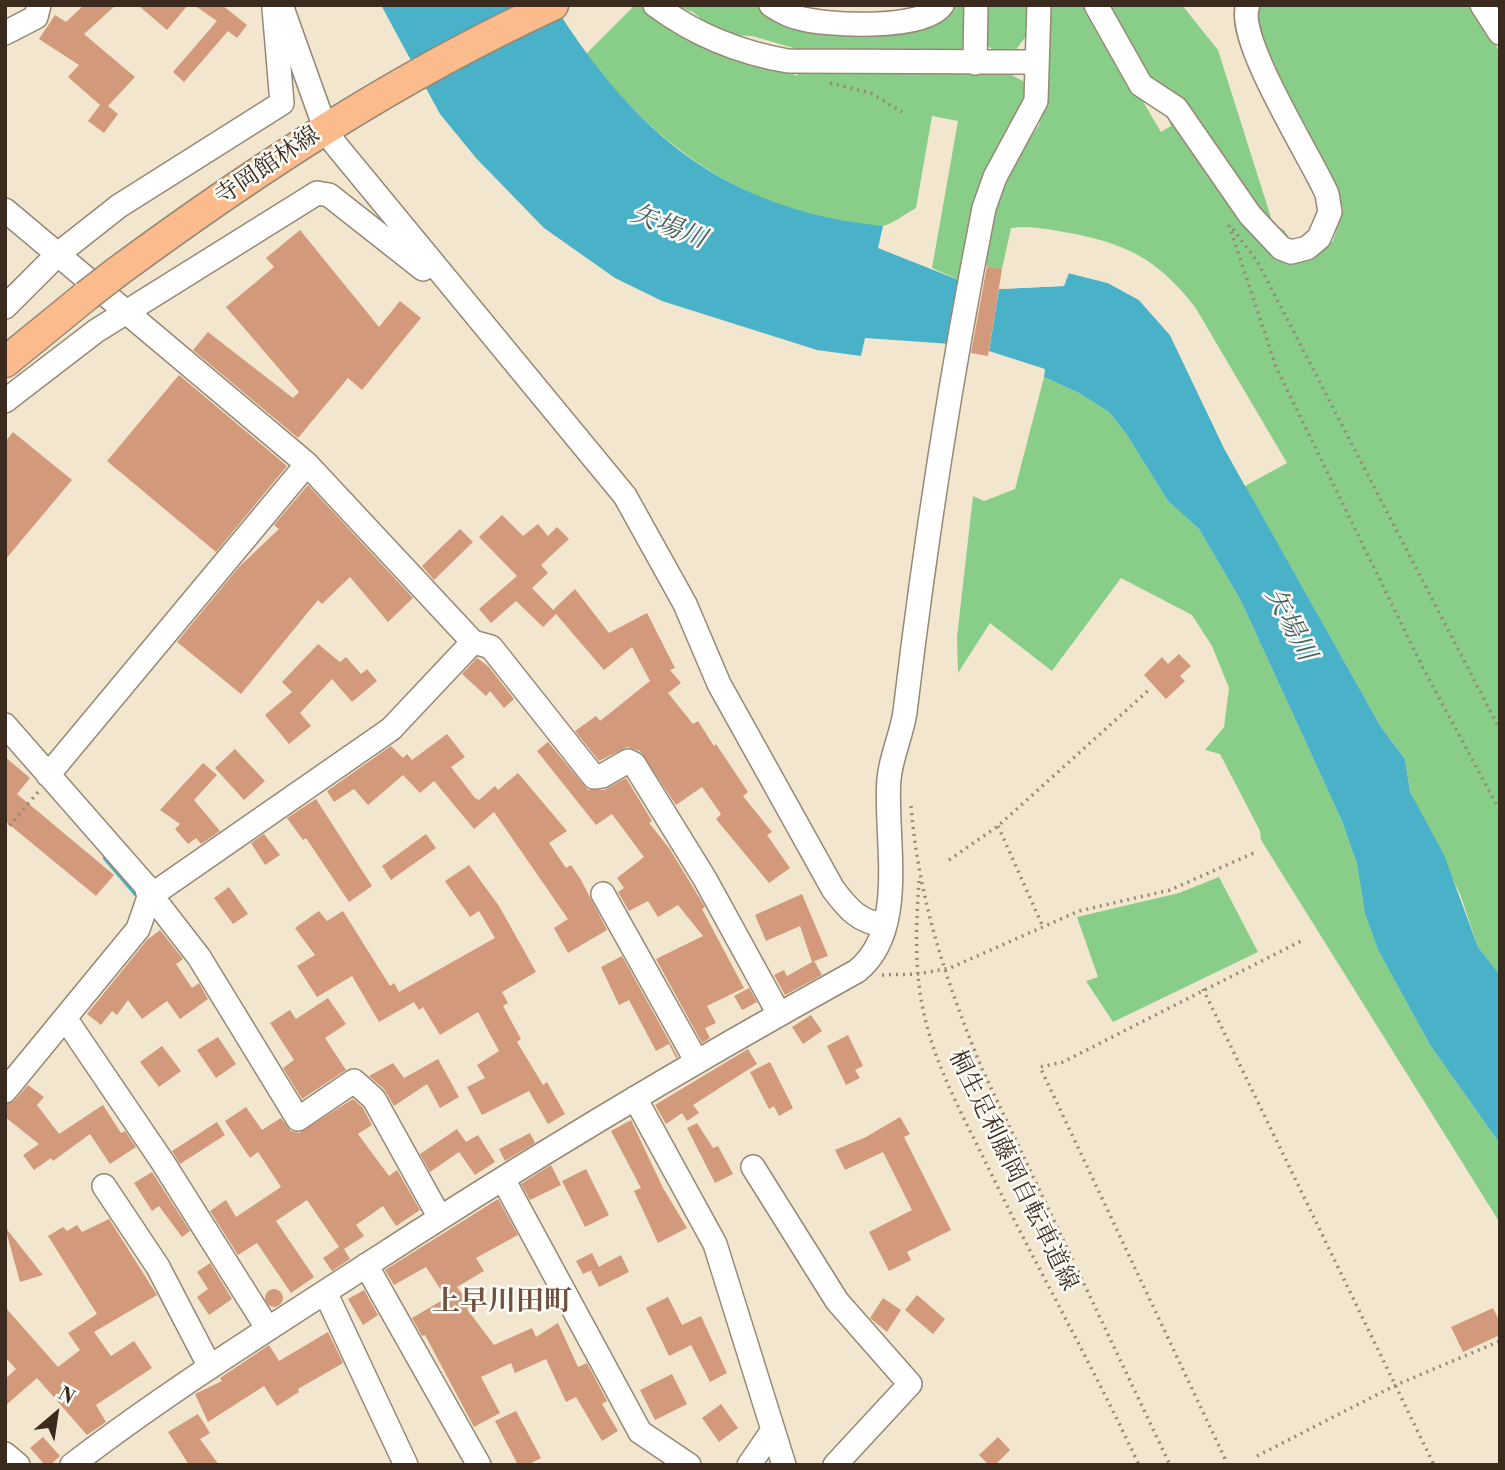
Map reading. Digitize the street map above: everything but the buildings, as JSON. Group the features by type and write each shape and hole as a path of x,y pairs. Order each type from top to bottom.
{"main road":[{"name":"寺岡館林線","path":"5,362 117,272 336,121 413,76 553,5"}],"street":[{"path":"5,33 36,18 39,5"},
{"path":"5,307 58,254 119,206 282,103 274,5"},
{"path":"281,5 336,121 439,274 625,496 685,604 719,684 833,889 848,910 867,923 884,926"},
{"path":"655,5 719,41 767,58 804,62 1035,62"},
{"path":"771,5 797,18 864,24 931,14 942,5"},
{"path":"975,64 976,5"},
{"path":"72,1465 145,1409 440,1217 635,1098 864,966 882,941 892,866 889,778 904,715 939,450 984,208 995,177 1036,101 1035,62 1039,5"},
{"path":"1096,5 1142,85 1176,108 1250,215 1281,248 1291,252 1307,248 1319,238 1330,212 1327,194 1253,51 1245,23 1248,5"},
{"path":"1482,5 1500,33"},
{"path":"5,401 96,331 317,193 328,195 428,272 439,274"},
{"path":"5,210 307,464 473,642 491,647 594,777 602,776 628,761 634,764 705,878 779,1014"},
{"path":"48,775 307,464"},
{"path":"5,1091 138,929 149,897 391,729 473,642"},
{"path":"5,725 146,886 149,897 161,908 199,957 298,1119 354,1081 374,1099 440,1217"},
{"path":"603,894 697,1062"},
{"path":"65,1018 162,1161 268,1329"},
{"path":"635,1098 715,1244 784,1465"},
{"path":"752,1167 836,1301 911,1384 835,1465"},
{"path":"503,1179 640,1432 689,1465"},
{"path":"104,1186 158,1267 209,1367"},
{"path":"366,1265 479,1465"},
{"path":"325,1292 406,1465"},
{"path":"748,1465 773,1430"},
{"path":"5,1454 18,1465"}],"path":[{"path":"829,83 871,93 902,112"},
{"path":"1222,214 1257,261 1500,730"},
{"path":"1229,225 1276,368 1423,668 1500,811"},
{"path":"949,860 998,825 1151,688"},
{"path":"5,831 43,785 48,775"},
{"path":"911,802 920,876 943,970 982,1069 1170,1465"},
{"path":"998,825 1042,927"},
{"path":"878,976 943,970 990,952 1079,911 1170,890 1256,852"},
{"name":"桐生足利藤岡自転車道線","path":"920,876 916,938 918,974 923,1014 943,1070 1031,1255 1139,1465"},
{"path":"1228,1465 1040,1067 1063,1062 1301,941"},
{"path":"1203,989 1434,1465"},
{"path":"1257,1457 1396,1385 1500,1341"}],"green space":[{"path":"635,5 648,5 782,66 796,76 803,67 1008,73 1023,81 1029,90 961,281 932,268 958,121 932,116 916,208 887,225 873,226 840,220 764,199 697,162 666,139 611,85 585,55"},
{"path":"672,5 761,5 797,24 967,5 967,49 961,53 846,53 797,49 752,36 721,35 693,12"},
{"path":"985,5 1027,5 1027,35 1015,51 1000,53 987,46"},
{"path":"1046,5 1086,5 1161,132 1171,126 1164,108 1248,225 1312,257 1333,241 1343,208 1253,26 1258,5 1469,5 1500,52 1500,975 1478,947 1460,894 1410,792 1405,759 1381,727 1245,486 1287,463 1195,307 1167,276 1152,264 1122,247 1086,236 1031,227 1011,228 1002,269 978,264 994,200 1014,161 1039,125 1047,95"},
{"path":"1107,5 1182,5 1218,50 1273,224 1284,230 1289,238 1280,237 1149,79"},
{"path":"1044,377 1079,393 1109,412 1125,432 1168,501 1199,529 1241,601 1342,821 1357,864 1365,914 1378,950 1430,1045 1500,1144 1500,1223 1261,840 1260,831 1220,754 1205,750 1224,727 1229,688 1212,646 1192,615 1121,578 1052,671 990,623 958,673 957,637 973,496 984,501 1015,489"},
{"path":"1219,877 1258,952 1113,1022 1086,981 1098,977 1077,917 1179,893"}],"water":[{"name":"矢場川","path":"381,5 554,5 585,51 618,92 653,128 690,158 732,183 777,203 827,217 883,226 878,248 961,281 951,344 865,338 861,356 817,350 662,301 615,278 544,228 476,158 440,114"},
{"name":"矢場川","path":"1068,273 1108,283 1139,300 1170,335 1224,448 1381,727 1405,759 1410,792 1444,855 1478,947 1500,975 1500,1144 1430,1045 1378,950 1365,914 1357,864 1342,821 1241,601 1199,529 1168,501 1125,432 1109,412 1079,393 1044,377 1045,369 989,351 999,289 1063,286"}],"pier":[{"path":"1068,269 1110,280 1141,297 1162,316 1248,484 1245,486 1224,448 1170,335 1139,300 1108,283 1069,273 1064,286 999,289 1000,286 1061,282"}],"waterway":[{"path":"106,858 136,893"}],"district":[{"name":"上早川田町","path":"502,1303"}]}
